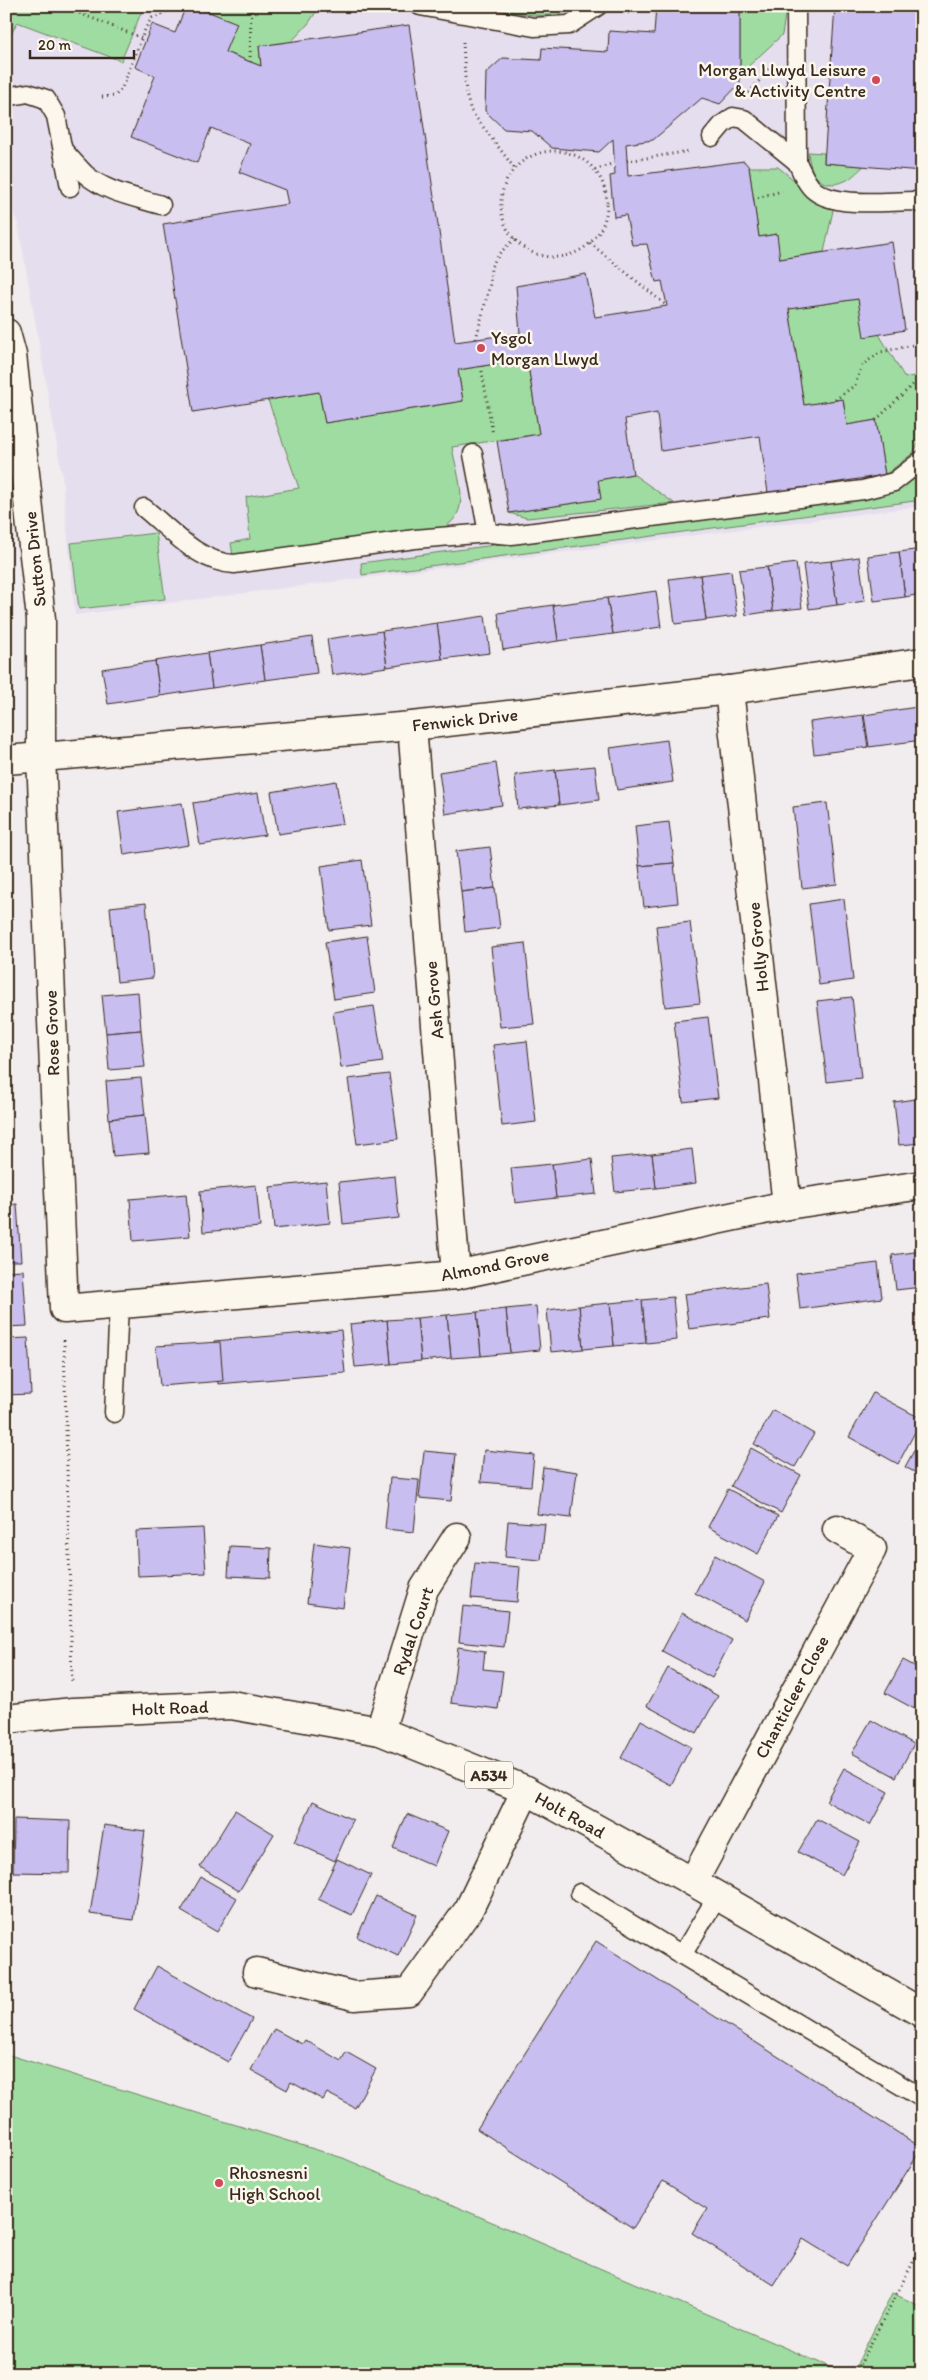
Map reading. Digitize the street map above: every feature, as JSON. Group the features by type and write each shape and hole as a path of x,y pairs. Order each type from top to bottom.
{"street":[{"name":"Sutton Drive","path":"8,348 41,620 41,756"},
{"name":"Fenwick Drive","path":"6,760 412,726 729,690 922,662"},
{"name":"Holly Grove","path":"729,690 787,1205"},
{"name":"Ash Grove","path":"412,726 456,1274"},
{"name":"Rose Grove","path":"41,756 64,1309"},
{"name":"Almond Grove","path":"64,1309 456,1274 787,1205 922,1185"},
{"name":"Chanticleer Close","path":"692,1882 872,1549 836,1529"},
{"name":"Rydal Court","path":"380,1731 424,1589 457,1537"},
{"name":"Holt Road","path":"6,1718 73,1712 231,1705 380,1731 526,1790 922,2013"},
{"path":"257,1972 354,1996 409,1992 469,1909 526,1790"}],"lane":[{"path":"420,6 534,27 569,25 598,6"},
{"path":"796,6 797,162 804,177 815,191 828,198 842,202 914,201 922,204"},
{"path":"6,97 28,93 46,99 56,116 70,187"},
{"path":"717,131 733,117 744,118 797,162"},
{"path":"62,149 85,174 100,185 161,205"},
{"path":"473,454 488,533"},
{"path":"144,508 205,557 219,563 234,564 416,539 488,533 511,534 863,490 894,482 922,460"},
{"path":"114,1413 119,1304"},
{"path":"580,1894 922,2098"},
{"path":"682,1955 717,1898"}],"path":[{"path":"61,6 142,38"},
{"path":"102,97 114,96 122,88 146,27 152,18 179,6"},
{"path":"250,62 251,6"},
{"path":"462,14 466,94 471,111 515,168"},
{"path":"627,161 688,151 701,147 717,131 770,68"},
{"path":"546,152 564,152 581,158 595,170 604,185 608,203 605,221 597,237 584,248 569,255 552,257 535,254 521,245 509,232 503,216 501,199 506,183 515,168 529,157 546,152"},
{"path":"595,170 614,163"},
{"path":"476,339 490,284 492,267 500,253 515,238"},
{"path":"590,243 667,306"},
{"path":"835,400 855,385 862,365 881,352 922,344"},
{"path":"876,420 922,376"},
{"path":"64,1309 73,1712"},
{"path":"855,2374 922,2245"}],"shaded area":[{"name":"Ysgol Morgan Llwyd","path":"6,6 922,6 922,506 75,615 62,474 18,223 6,197"}],"green space":[{"path":"6,6 144,6 121,61 17,22 6,46"},
{"path":"194,6 320,6 308,24 291,42 259,46 261,66 225,52"},
{"path":"485,6 583,6 559,14 535,15"},
{"path":"745,6 792,6 785,15 782,35 740,74 740,11"},
{"path":"808,152 824,153 824,163 864,166 848,180 829,184 823,182 814,173"},
{"path":"749,167 778,167 794,180 806,195 817,203 834,206 824,252 780,259 776,234 759,237"},
{"path":"858,299 905,378 922,374 922,438 913,453 885,475 876,420 847,425 843,399 804,405 789,309"},
{"path":"527,359 539,434 452,447 461,494 457,515 450,523 439,530 233,556 231,543 250,539 246,497 299,488 268,400 319,392 325,423 463,401 458,370"},
{"path":"922,471 922,500 362,575 361,563 886,492 918,476"},
{"path":"633,474 674,503 527,518 509,513 600,499 598,480"},
{"path":"156,533 165,599 79,609 71,543"},
{"name":"Rhosnesni High School","path":"6,2054 343,2158 846,2374 6,2374"},
{"path":"892,2293 922,2307 922,2374 852,2374"}],"building":[{"name":"Ysgol Morgan Llwyd","path":"186,6 194,6 237,23 225,52 261,66 259,46 409,25 455,342 520,333 516,286 586,274 595,317 667,306 662,281 656,282 647,244 632,245 626,215 614,217 610,176 615,175 613,139 599,152 552,148 532,131 504,129 485,111 486,73 503,58 541,60 542,48 608,52 609,31 654,34 656,6 745,6 740,11 740,83 720,104 702,98 653,140 626,144 628,176 744,161 749,167 759,237 777,234 780,259 892,242 905,330 864,337 858,299 789,309 804,405 843,399 847,425 876,420 885,475 768,493 760,436 661,451 657,413 625,419 633,474 598,480 601,499 509,513 497,441 539,434 527,359 458,370 463,401 325,423 319,392 193,412 163,224 288,204 285,190 239,172 250,144 211,128 197,163 131,137 155,76 135,67 152,24 175,33"},
{"name":"Morgan Llwyd Leisure & Activity Centre","path":"835,6 922,6 922,171 824,163"},
{"path":"922,549 922,594 905,597 899,552"},
{"path":"899,552 905,597 874,601 868,556"},
{"path":"859,557 865,601 837,605 831,561"},
{"path":"831,561 837,605 809,609 803,564"},
{"path":"796,563 802,608 773,611 767,567"},
{"path":"767,567 773,611 746,615 739,570"},
{"path":"731,571 737,616 706,620 700,575"},
{"path":"700,575 706,620 675,624 669,579"},
{"path":"656,591 661,627 613,634 607,598"},
{"path":"607,598 613,634 558,641 553,605"},
{"path":"553,605 558,641 503,650 498,613"},
{"path":"485,616 490,653 442,659 437,623"},
{"path":"437,623 442,659 387,667 382,631"},
{"path":"382,631 387,667 332,675 327,639"},
{"path":"312,637 317,673 265,680 260,645"},
{"path":"260,645 265,680 212,688 207,653"},
{"path":"207,653 212,688 160,696 155,661"},
{"path":"155,661 160,696 108,704 102,669"},
{"path":"917,707 922,740 869,747 864,715"},
{"path":"918,707 922,707 922,733"},
{"path":"863,715 868,747 814,754 810,722"},
{"path":"667,740 673,782 617,790 610,748"},
{"path":"496,763 502,805 445,814 439,772"},
{"path":"595,766 599,800 559,805 555,770"},
{"path":"555,770 559,805 518,809 515,775"},
{"path":"336,781 343,824 278,834 271,792"},
{"path":"258,793 265,835 200,845 193,803"},
{"path":"182,803 189,845 124,855 118,812"},
{"path":"827,803 837,884 802,888 793,807"},
{"path":"669,822 674,863 639,866 635,826"},
{"path":"490,847 495,888 461,892 456,851"},
{"path":"362,860 371,925 329,930 321,866"},
{"path":"674,863 678,903 644,907 639,866"},
{"path":"495,888 500,928 465,932 461,892"},
{"path":"844,899 853,980 819,985 809,904"},
{"path":"146,903 153,978 117,982 110,907"},
{"path":"690,922 700,1003 665,1007 656,926"},
{"path":"367,936 375,993 334,999 325,942"},
{"path":"525,943 534,1024 500,1027 491,947"},
{"path":"138,992 141,1030 106,1033 102,995"},
{"path":"852,997 861,1078 827,1082 817,1001"},
{"path":"374,1006 383,1062 341,1068 333,1012"},
{"path":"708,1017 718,1098 683,1102 674,1021"},
{"path":"141,1030 145,1067 109,1070 106,1033"},
{"path":"527,1041 536,1122 502,1126 493,1045"},
{"path":"389,1074 398,1139 357,1144 348,1079"},
{"path":"141,1078 145,1115 109,1119 106,1081"},
{"path":"922,1098 922,1143 899,1145 894,1102"},
{"path":"145,1115 149,1153 113,1156 109,1119"},
{"path":"692,1149 696,1183 656,1188 652,1154"},
{"path":"652,1154 656,1188 615,1192 611,1158"},
{"path":"592,1159 596,1194 556,1198 552,1164"},
{"path":"552,1164 556,1198 515,1203 511,1168"},
{"path":"395,1176 399,1218 343,1224 339,1182"},
{"path":"326,1181 330,1223 274,1229 270,1187"},
{"path":"256,1185 260,1227 203,1232 200,1191"},
{"path":"186,1194 190,1236 133,1241 130,1199"},
{"path":"17,1204 21,1261 6,1261 6,1205"},
{"path":"922,1251 922,1287 896,1290 892,1255"},
{"path":"878,1263 882,1298 800,1309 796,1273"},
{"path":"23,1270 27,1326 6,1327 6,1271"},
{"path":"766,1284 770,1319 689,1329 684,1294"},
{"path":"673,1297 677,1340 646,1343 642,1300"},
{"path":"642,1300 646,1343 614,1346 610,1303"},
{"path":"610,1303 614,1346 583,1349 579,1306"},
{"path":"536,1306 540,1350 510,1353 506,1309"},
{"path":"579,1306 583,1349 551,1352 547,1310"},
{"path":"506,1309 510,1353 481,1356 477,1312"},
{"path":"477,1312 481,1356 451,1358 447,1315"},
{"path":"447,1315 451,1358 421,1361 417,1318"},
{"path":"417,1318 421,1361 391,1364 387,1320"},
{"path":"387,1320 391,1364 355,1367 350,1324"},
{"path":"341,1330 345,1373 218,1384 214,1341"},
{"path":"28,1338 31,1394 6,1395 6,1339"},
{"path":"220,1342 223,1381 160,1386 156,1346"},
{"path":"873,1393 922,1419 898,1464 849,1437"},
{"path":"773,1410 814,1434 795,1467 754,1444"},
{"path":"922,1436 922,1476 905,1467"},
{"path":"751,1448 801,1475 781,1513 731,1486"},
{"path":"484,1450 534,1455 531,1486 481,1482"},
{"path":"424,1451 456,1454 451,1501 419,1498"},
{"path":"543,1467 577,1472 571,1518 537,1514"},
{"path":"390,1478 419,1480 414,1532 385,1529"},
{"path":"728,1489 778,1516 758,1554 708,1527"},
{"path":"508,1521 545,1524 541,1560 505,1557"},
{"path":"203,1528 206,1573 138,1576 136,1531"},
{"path":"314,1543 350,1548 343,1608 307,1603"},
{"path":"230,1546 271,1548 270,1578 228,1576"},
{"path":"715,1555 765,1582 745,1620 695,1593"},
{"path":"475,1563 520,1567 517,1602 471,1598"},
{"path":"463,1606 508,1611 504,1647 459,1642"},
{"path":"682,1613 732,1640 712,1678 662,1651"},
{"path":"458,1647 485,1651 483,1669 503,1671 498,1709 451,1703"},
{"path":"903,1660 922,1670 922,1713 885,1693"},
{"path":"668,1668 718,1696 697,1733 647,1706"},
{"path":"641,1720 691,1747 671,1785 621,1758"},
{"path":"871,1720 914,1744 896,1777 852,1753"},
{"path":"844,1768 888,1792 870,1825 826,1801"},
{"path":"313,1801 353,1820 335,1861 294,1842"},
{"path":"235,1810 274,1834 239,1891 200,1867"},
{"path":"407,1814 448,1831 434,1866 393,1848"},
{"path":"14,1819 70,1821 69,1873 13,1872"},
{"path":"817,1819 860,1842 842,1875 798,1852"},
{"path":"104,1825 145,1831 133,1920 90,1914"},
{"path":"337,1859 371,1875 352,1915 318,1899"},
{"path":"201,1877 237,1898 217,1932 181,1911"},
{"path":"376,1896 417,1915 398,1956 357,1937"},
{"path":"596,1941 922,2148 847,2266 803,2239 774,2285 692,2233 707,2209 663,2181 633,2228 477,2129"},
{"path":"157,1966 252,2019 228,2062 134,2009"},
{"path":"274,2029 302,2044 305,2040 341,2061 346,2052 376,2069 355,2108 327,2093 323,2100 291,2082 287,2090 251,2070"}],"place":[{"name":"Morgan Llwyd Leisure & Activity Centre","path":"876,80"},
{"name":"Ysgol Morgan Llwyd","path":"481,348"},
{"name":"Rhosnesni High School","path":"219,2183"}]}
